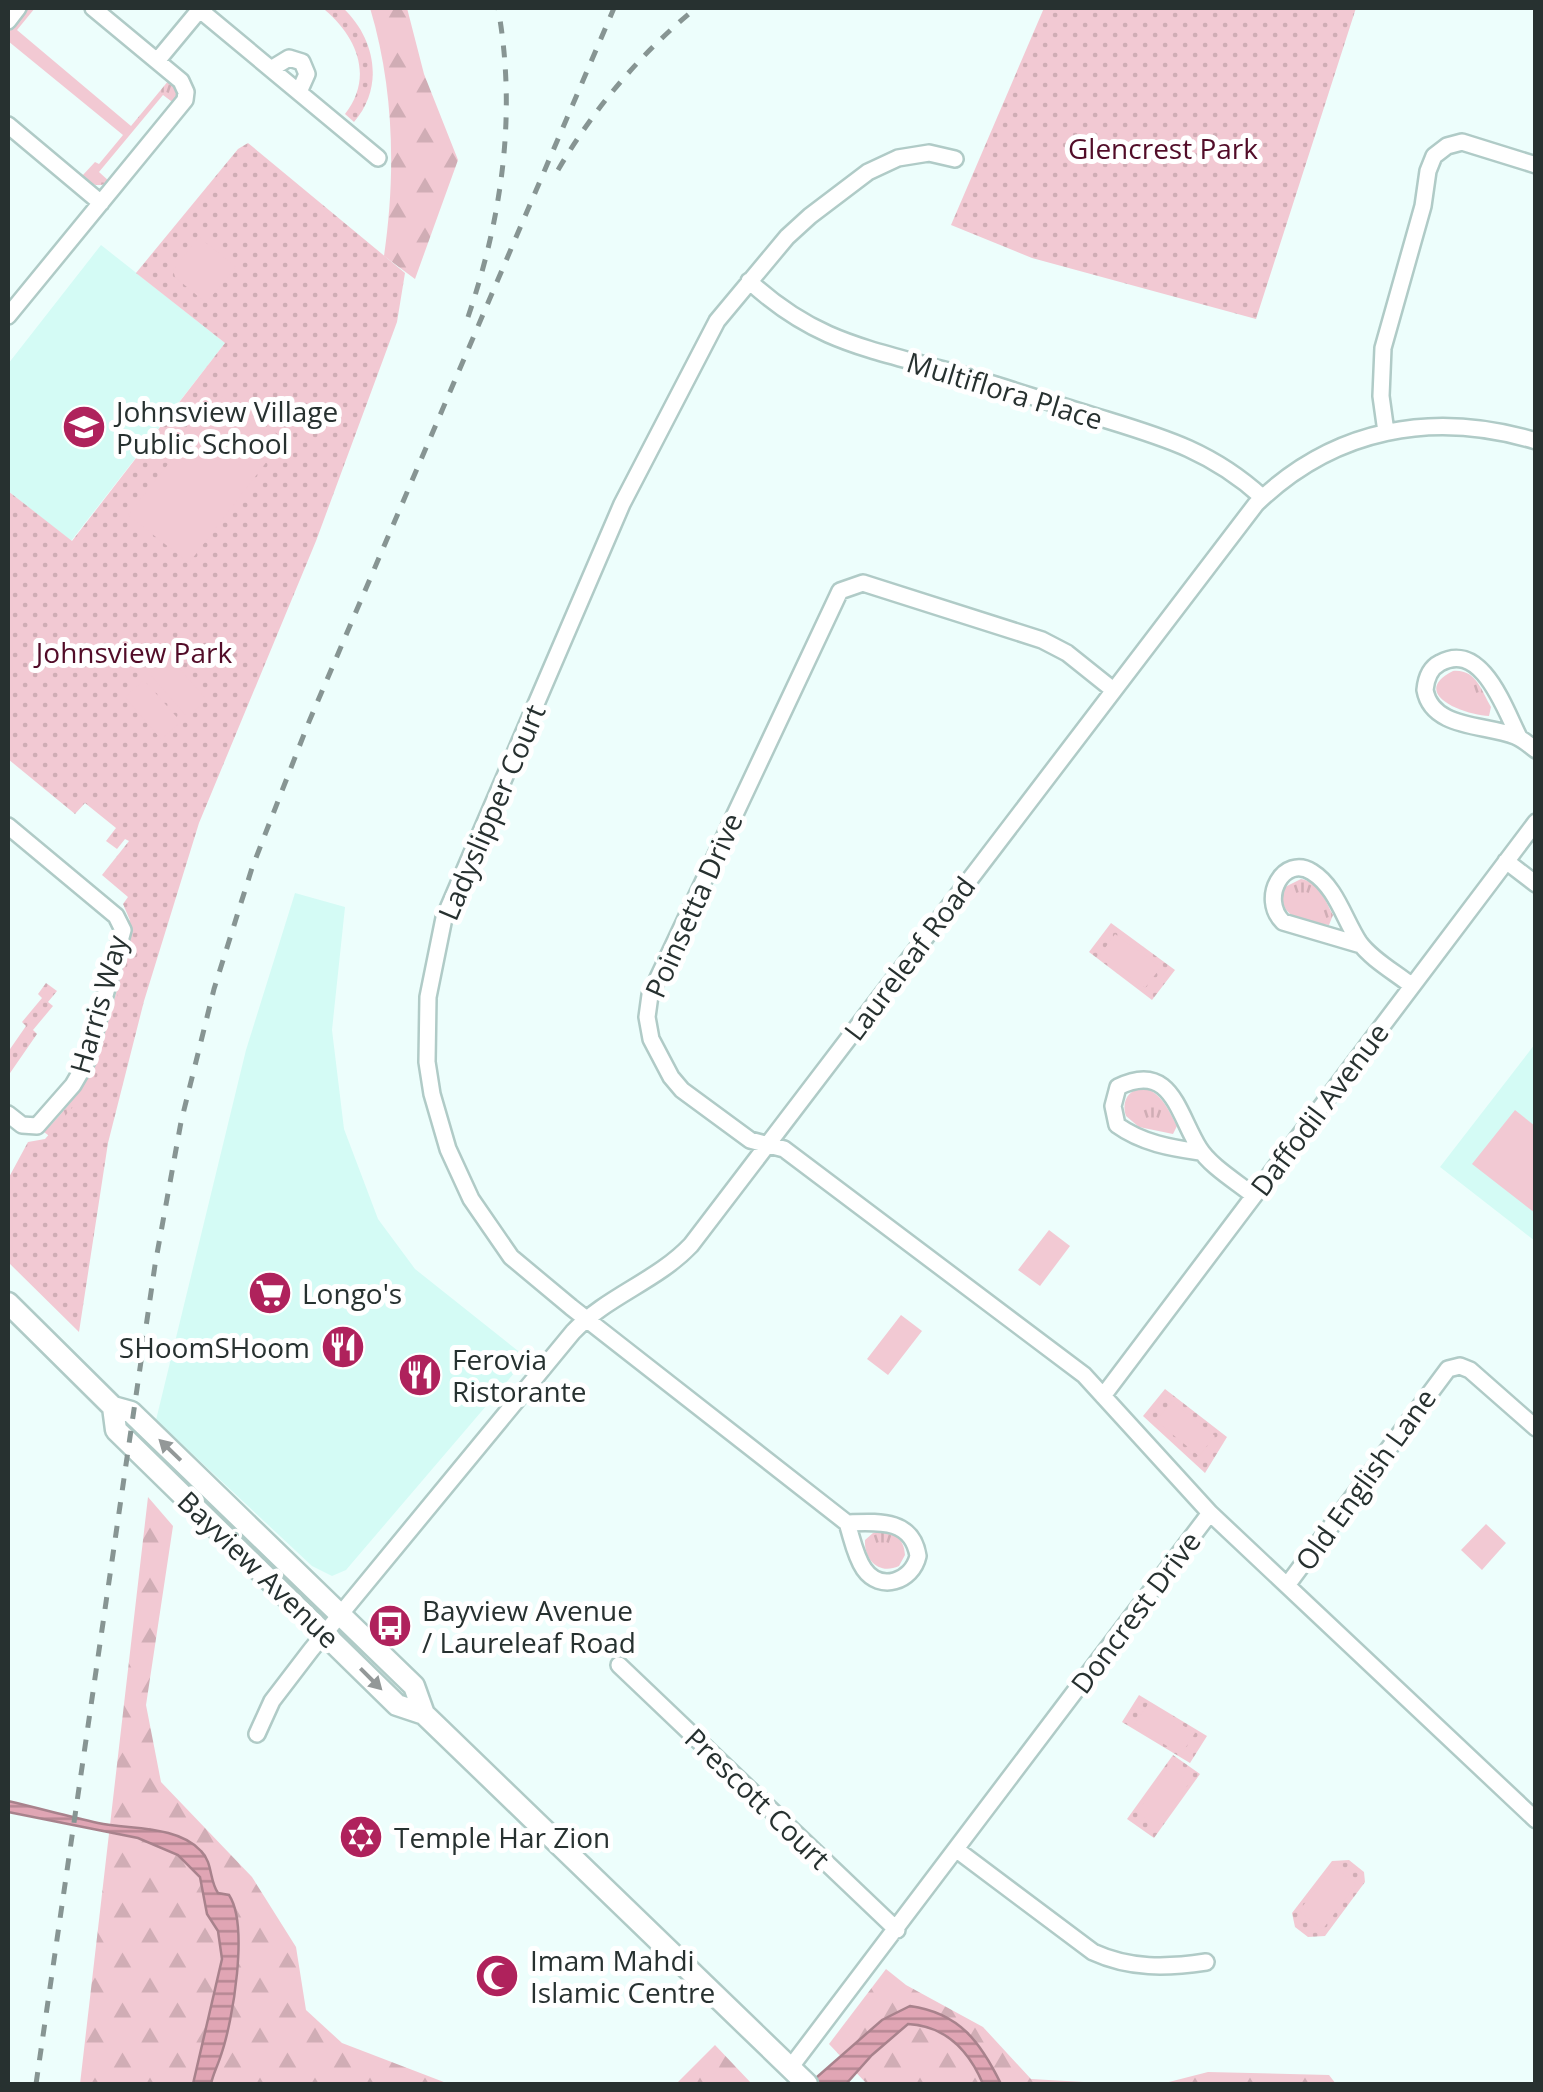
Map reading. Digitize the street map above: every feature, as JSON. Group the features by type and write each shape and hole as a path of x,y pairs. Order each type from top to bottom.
{"main road":[{"name":"Bayview Avenue","path":"8,1303 114,1407 131,1412 414,1686 424,1714 799,2077"},
{"name":"Bayview Avenue","path":"114,1407 116,1430 397,1706 424,1714"}],"street":[{"path":"8,21 18,8"},
{"path":"8,316 185,100 181,81 93,8"},
{"path":"157,61 200,8 378,158"},
{"path":"271,69 289,58 300,60 307,74 299,92"},
{"path":"8,125 101,203"},
{"path":"1386,432 1381,396 1382,348 1434,156 1462,142 1536,164"},
{"name":"Ladyslipper Court","path":"847,1523 882,1522 904,1529 917,1548 916,1566 894,1582 872,1577 857,1555 847,1523 586,1318 512,1256 488,1227 448,1149 432,1094 428,997 444,918 622,504 717,321 810,216 868,172 913,155 929,153 955,159"},
{"name":"Multiflora Place","path":"750,281 796,320 840,341 1184,444 1224,467 1262,497"},
{"name":"Laureleaf Road","path":"258,1734 272,1701 450,1477 586,1318 682,1255 770,1145 1112,689 1262,497 1324,454 1386,432 1442,424 1536,440"},
{"name":"Poinsetta Drive","path":"1112,689 1067,653 1042,640 863,583 848,586 835,597 656,981 648,1006 651,1039 682,1090 750,1140 784,1149 1084,1375 1210,1512"},
{"path":"1519,737 1481,669 1456,658 1441,662 1432,670 1425,690 1433,710 1446,718 1519,737 1536,750"},
{"name":"Daffodil Avenue","path":"1103,1396 1536,822"},
{"name":"Harris Way","path":"8,826 116,916 124,930 87,1061 78,1079 37,1126 22,1125 8,1114"},
{"path":"1506,861 1536,884"},
{"path":"1361,945 1284,922 1272,904 1281,877 1305,868 1316,874 1327,885 1361,945 1412,986"},
{"path":"1200,1152 1132,1136 1118,1125 1114,1106 1118,1088 1137,1078 1163,1085 1188,1122 1200,1152 1254,1196"},
{"name":"Old English Lane","path":"1288,1584 1448,1369 1460,1366 1470,1370 1536,1428"},
{"name":"Doncrest Drive","path":"799,2077 896,1930 1210,1512 1536,1820"},
{"name":"Prescott Court","path":"620,1665 896,1930"},
{"path":"956,1850 1093,1952 1110,1960 1160,1966 1206,1962"}],"shaded area":[{"name":"Johnsview Village Public School","path":"101,245 225,343 71,541 8,491 8,364"},
{"path":"295,893 345,907 332,1030 344,1129 378,1219 415,1269 527,1358 346,1570 332,1576 312,1566 156,1420 246,1050"},
{"path":"1535,1044 1535,1241 1440,1167"},
{"path":"8,1801 98,1823 166,1833 191,1843 205,1856 218,1893 229,1895 238,1928 234,1997 226,2040 211,2084 193,2084 222,1959 218,1931 207,1914 200,1877 178,1855 138,1838 8,1812"},
{"path":"910,2006 942,2015 967,2032 1001,2084 983,2084 971,2061 945,2035 908,2024 846,2084 809,2084 882,2020"}],"green space":[{"path":"28,8 35,8 17,30 131,126 169,80 176,88 175,104 163,95 99,172 110,182 95,185 82,176 95,162 99,164 123,135 8,41 8,33"},
{"path":"343,8 363,33 369,48 373,78 370,93 354,122 345,114 359,86 358,58 346,32 325,10"},
{"path":"370,8 407,8 424,74 458,160 415,279 384,256 390,194 390,131 384,69"},
{"name":"Glencrest Park","path":"1044,8 1356,8 1256,319 1032,258 951,225"},
{"name":"Johnsview Park","path":"248,143 405,273 397,322 316,541 199,823 144,1001 108,1143 79,1332 8,1262 8,1179 28,1142 45,1139 92,1085 133,940 132,925 123,904 128,897 102,875 129,841 125,839 117,849 106,841 116,828 85,803 75,814 8,759 8,491 72,541 225,343 136,273 238,149"},
{"path":"199,237 236,267 206,303 175,277 173,270"},
{"path":"222,396 284,439 189,563 128,515"},
{"path":"170,658 207,700 187,717 150,674"},
{"path":"1453,671 1467,673 1477,682 1491,707 1489,716 1467,712 1438,695 1436,688 1441,679"},
{"path":"144,680 181,722 161,739 125,697"},
{"path":"1301,879 1317,888 1324,898 1333,915 1329,925 1294,916 1284,906 1285,887"},
{"path":"129,920 145,925 73,1154 44,1132 73,1099 93,1065 121,974"},
{"path":"1111,923 1175,970 1152,1000 1089,952"},
{"path":"1115,934 1161,967 1145,988 1100,955"},
{"path":"46,983 57,991 48,1002 53,1006 33,1030 37,1034 8,1076 8,1052 26,1026 22,1022 42,998 38,994"},
{"path":"1144,1088 1156,1094 1168,1109 1177,1126 1173,1134 1139,1127 1126,1116 1127,1097"},
{"path":"1515,1110 1535,1126 1535,1213 1472,1164"},
{"path":"1049,1230 1070,1246 1040,1286 1018,1270"},
{"path":"901,1315 922,1331 888,1375 867,1359"},
{"path":"1165,1389 1227,1437 1205,1473 1143,1416"},
{"path":"1172,1401 1215,1436 1199,1456 1156,1421"},
{"path":"148,1497 173,1526 146,1705 161,1782 252,1877 296,1947 306,2010 342,2043 449,2084 80,2084"},
{"path":"1486,1524 1506,1543 1482,1570 1461,1550"},
{"path":"873,1533 899,1539 905,1555 899,1566 885,1569 870,1559 865,1540"},
{"path":"1139,1695 1207,1736 1190,1763 1122,1722"},
{"path":"1148,1704 1195,1733 1181,1755 1134,1725"},
{"path":"1173,1755 1200,1774 1154,1838 1127,1819"},
{"path":"1169,1767 1190,1782 1158,1827 1137,1812"},
{"path":"1349,1860 1364,1872 1365,1882 1325,1936 1308,1937 1295,1927 1292,1913 1332,1861"},
{"path":"1333,1866 1356,1884 1323,1929 1299,1911"},
{"path":"886,1969 906,1985 983,2027 1031,2079 1119,2084 867,2084 829,2044"},
{"path":"715,2045 752,2084 676,2084"},
{"path":"1208,2072 1329,2075 1336,2084 1161,2084"}],"railway":[{"path":"468,317 490,241 503,164 506,87 498,8"},
{"path":"36,2084 155,1265 181,1122 214,989 252,868 308,724 614,8"},
{"path":"558,170 620,83 696,8"}],"place":[{"name":"Johnsview Village Public School","path":"84,427"},
{"name":"Longo's","path":"270,1293"},
{"name":"SHoomSHoom","path":"343,1347"},
{"name":"Ferovia Ristorante","path":"420,1375"},
{"name":"Bayview Avenue / Laureleaf Road","path":"390,1626"},
{"name":"Temple Har Zion","path":"361,1837"},
{"name":"Imam Mahdi Islamic Centre","path":"497,1976"}]}
